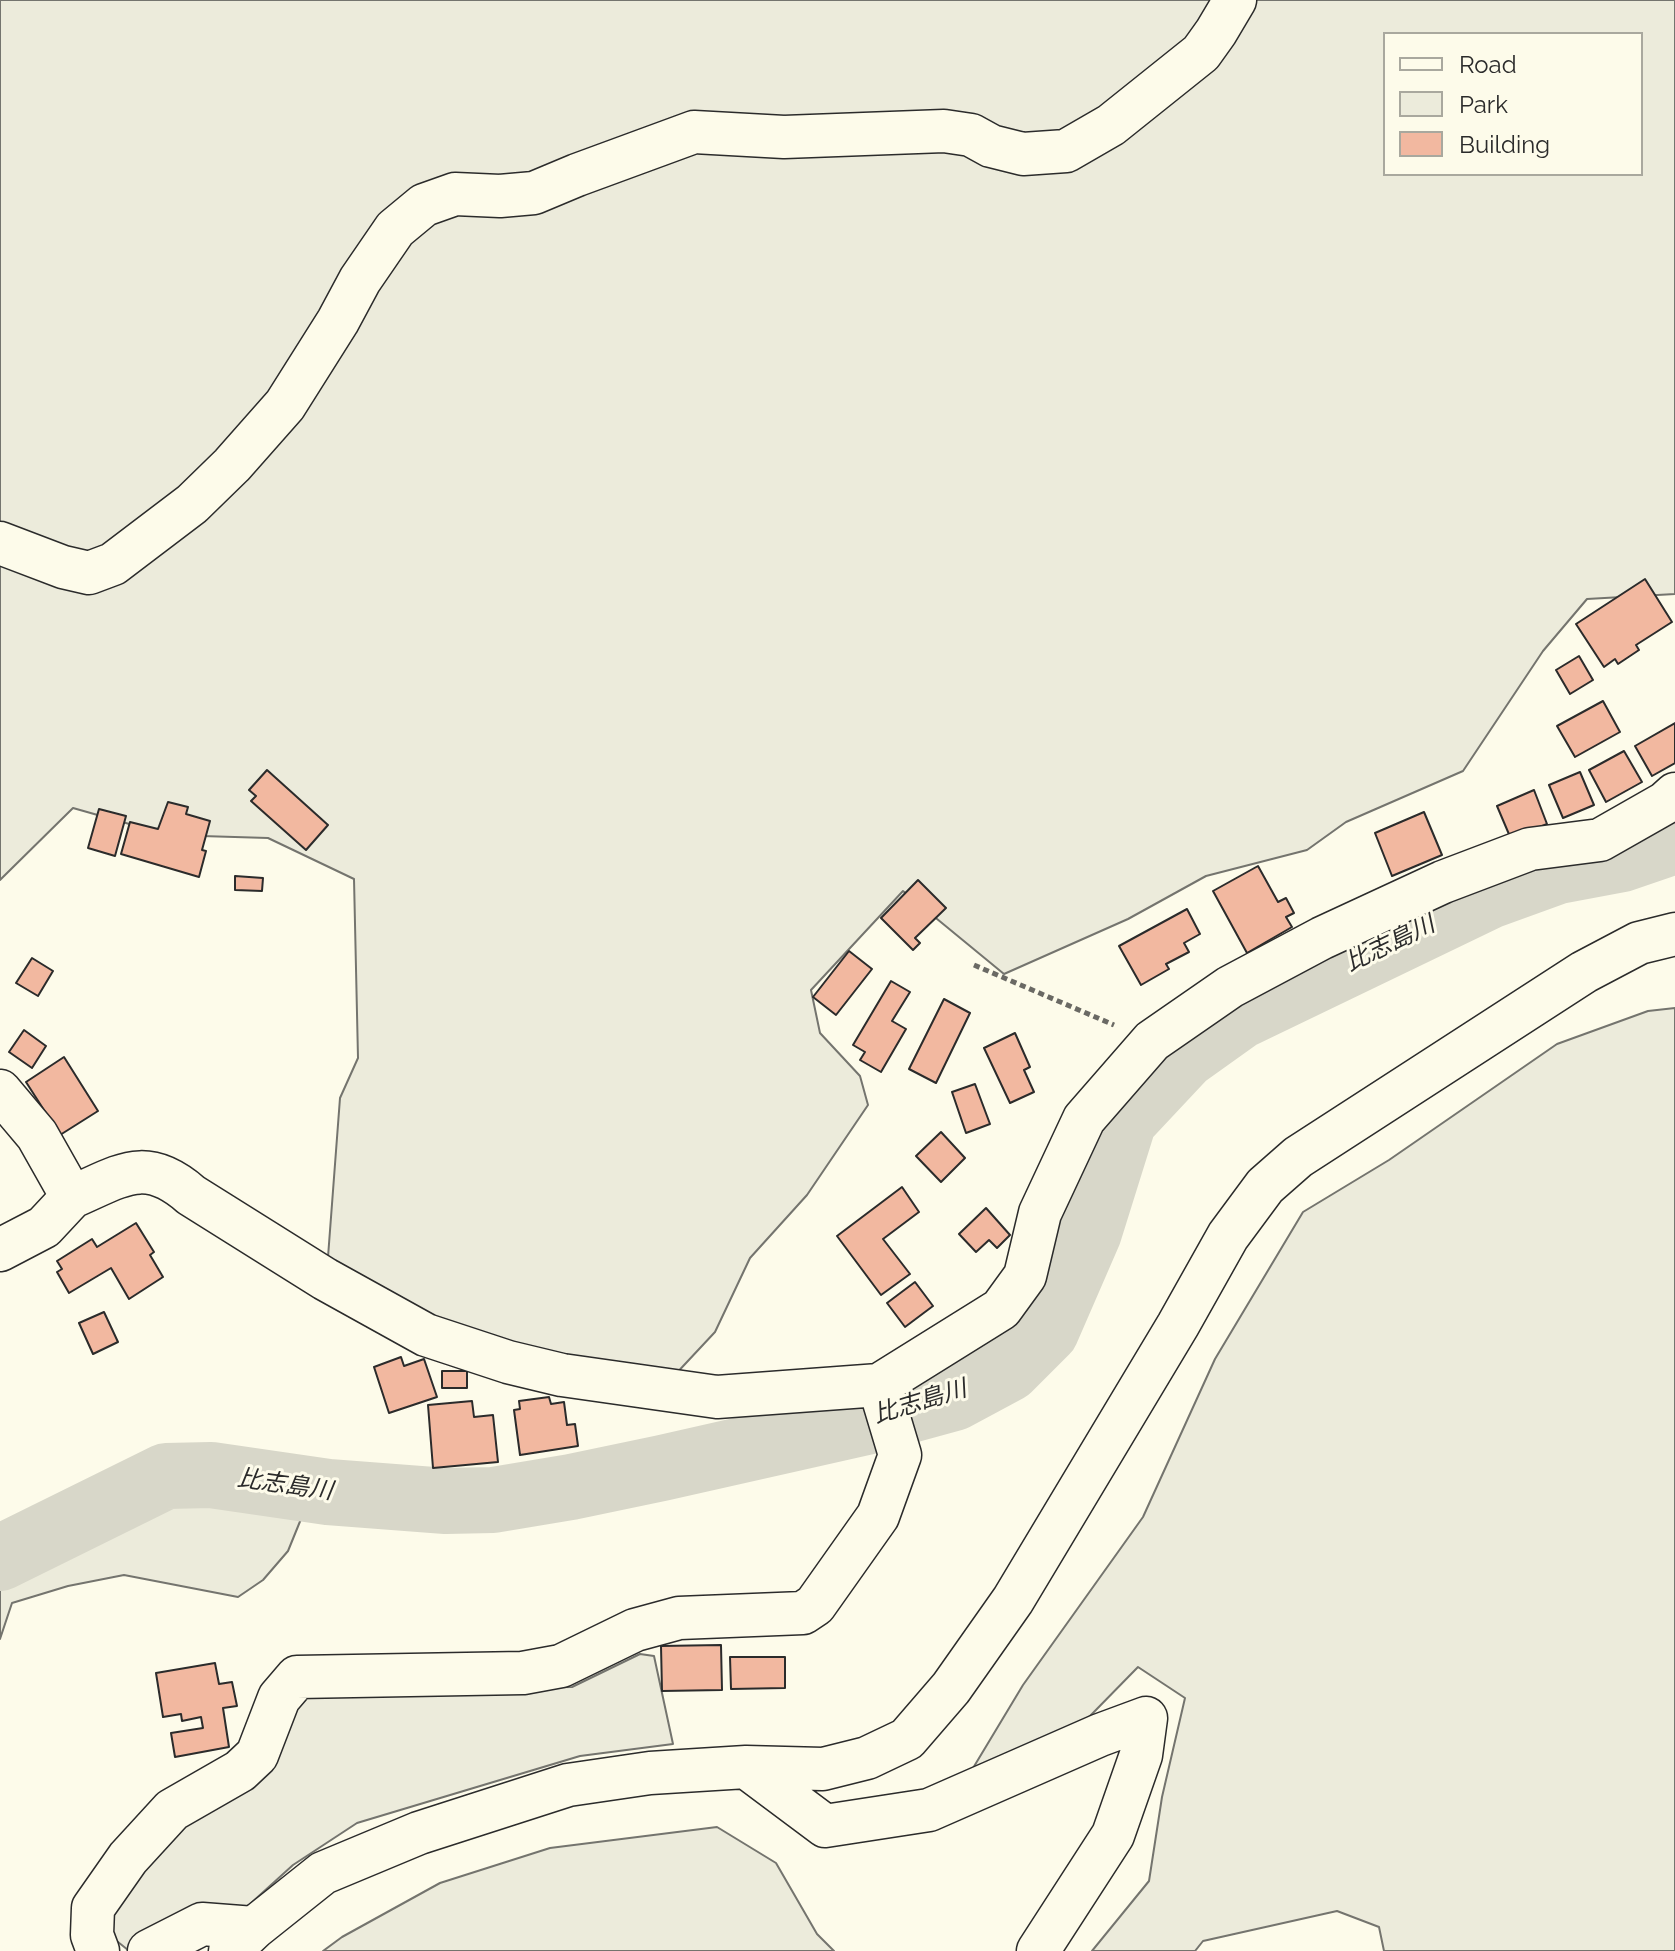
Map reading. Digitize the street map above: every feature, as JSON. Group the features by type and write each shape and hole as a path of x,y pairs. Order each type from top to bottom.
{"street":[{"path":"0,543 63,567 89,573 113,564 192,504 232,465 285,405 360,280 395,229 424,205 455,194 500,196 534,193 694,132 784,137 944,131 971,135 991,146 1023,154 1066,151 1111,125 1201,53 1235,0"},
{"path":"0,1250 44,1227 72,1197 130,1172 152,1173 174,1180 191,1195 325,1279 426,1335 508,1362 562,1375 717,1397 879,1385 1001,1309 1025,1276 1040,1213 1084,1119 1152,1041 1230,987 1322,938 1443,882 1530,849 1600,840 1665,803 1675,794"},
{"path":"149,1951 202,1924 242,1939 323,1873 419,1833 568,1785 650,1773 746,1767 823,1769 867,1758 907,1739 951,1688 1013,1600 1228,1236 1265,1186 1298,1157 1584,972 1639,943 1675,934"},
{"path":"0,1091 37,1135 72,1197"},
{"path":"98,1951 92,1935 93,1908 128,1858 172,1810 240,1771 257,1755 279,1698 297,1677 523,1673 561,1666 635,1630 679,1618 803,1613 815,1605 878,1516 900,1455 879,1385"},
{"path":"746,1767 825,1826 929,1810 1146,1718 1141,1755 1113,1835 1038,1951"}],"path":[{"path":"974,965 1152,1041"}],"green space":[{"path":"0,0 1675,0 1675,594 1587,599 1543,651 1463,771 1346,822 1307,850 1206,876 1128,919 1004,974 903,891 811,990 820,1033 860,1076 868,1105 807,1195 750,1258 715,1332 672,1378 491,1340 416,1309 328,1257 340,1098 358,1058 354,879 268,838 168,835 73,808 0,880"},
{"path":"1675,1008 1675,1951 1384,1951 1379,1927 1337,1911 1203,1941 1195,1951 1092,1951 1149,1881 1162,1797 1185,1698 1138,1667 1090,1716 949,1808 1023,1685 1143,1517 1215,1359 1303,1212 1389,1160 1557,1044 1648,1011"},
{"path":"186,1460 260,1461 297,1493 301,1519 288,1551 263,1580 238,1597 124,1575 68,1586 12,1603 0,1639 0,1562"},
{"path":"640,1654 654,1656 673,1744 580,1756 357,1823 293,1865 239,1914 153,1939 128,1950 108,1934 106,1911 285,1720 298,1690 572,1687"},
{"path":"717,1827 776,1863 817,1934 834,1951 323,1951 342,1937 440,1883 550,1848"}],"building":[{"path":"1645,579 1672,622 1636,645 1639,650 1618,664 1615,659 1604,667 1576,624"},
{"path":"1579,656 1593,680 1570,694 1556,670"},
{"path":"1603,701 1620,732 1575,757 1557,726"},
{"path":"1675,723 1675,763 1652,776 1635,746"},
{"path":"1624,751 1642,782 1606,802 1589,770"},
{"path":"267,770 328,825 306,850 251,801 256,796 249,790"},
{"path":"1580,772 1594,805 1563,818 1549,785"},
{"path":"1534,790 1547,824 1511,839 1497,806"},
{"path":"168,802 188,807 186,814 210,821 199,877 121,854 130,822 158,829"},
{"path":"99,809 126,816 115,856 88,848"},
{"path":"1424,812 1442,855 1392,876 1375,833"},
{"path":"1258,866 1278,902 1286,898 1294,913 1286,917 1292,927 1247,953 1213,891"},
{"path":"235,876 263,878 262,891 235,890"},
{"path":"918,880 946,908 915,938 920,943 913,950 881,918"},
{"path":"1187,909 1200,934 1184,943 1189,952 1166,964 1169,969 1141,985 1119,946"},
{"path":"849,951 872,969 836,1015 813,997"},
{"path":"32,958 53,971 38,996 16,983"},
{"path":"891,981 910,992 892,1021 906,1029 881,1072 860,1060 865,1052 853,1045"},
{"path":"944,999 970,1013 936,1083 909,1069"},
{"path":"24,1030 46,1046 32,1068 9,1052"},
{"path":"1015,1033 1030,1067 1024,1070 1034,1092 1010,1103 984,1048"},
{"path":"64,1057 98,1111 60,1135 26,1082"},
{"path":"975,1084 990,1124 966,1133 952,1092"},
{"path":"941,1132 965,1158 941,1182 916,1156"},
{"path":"902,1187 919,1212 883,1239 910,1274 881,1295 837,1236"},
{"path":"986,1208 1010,1235 997,1248 989,1240 976,1252 959,1234"},
{"path":"136,1223 154,1252 150,1255 163,1277 129,1299 111,1268 69,1293 57,1272 62,1269 57,1261 92,1239 97,1247"},
{"path":"915,1282 933,1306 905,1327 887,1303"},
{"path":"104,1312 118,1342 93,1354 79,1323"},
{"path":"401,1357 404,1366 424,1359 437,1397 389,1413 374,1367"},
{"path":"442,1371 467,1371 467,1388 442,1388"},
{"path":"549,1397 551,1404 564,1402 567,1425 575,1424 578,1446 520,1455 514,1410 520,1409 519,1401"},
{"path":"472,1401 474,1417 493,1415 498,1462 433,1468 428,1405"},
{"path":"721,1645 722,1690 662,1691 661,1646"},
{"path":"730,1657 785,1657 785,1688 731,1689"},
{"path":"215,1663 219,1684 232,1682 237,1706 223,1708 229,1747 175,1757 171,1733 203,1728 201,1717 182,1721 181,1714 163,1717 156,1673"}],"waterway":[{"name":"比志島川","path":"0,1558 166,1476 211,1475 328,1492 446,1501 493,1500 662,1468 870,1421 954,1398 1008,1369 1046,1331 1089,1232 1124,1120 1184,1056 1240,1016 1489,896 1558,871 1622,859 1675,841"}]}
